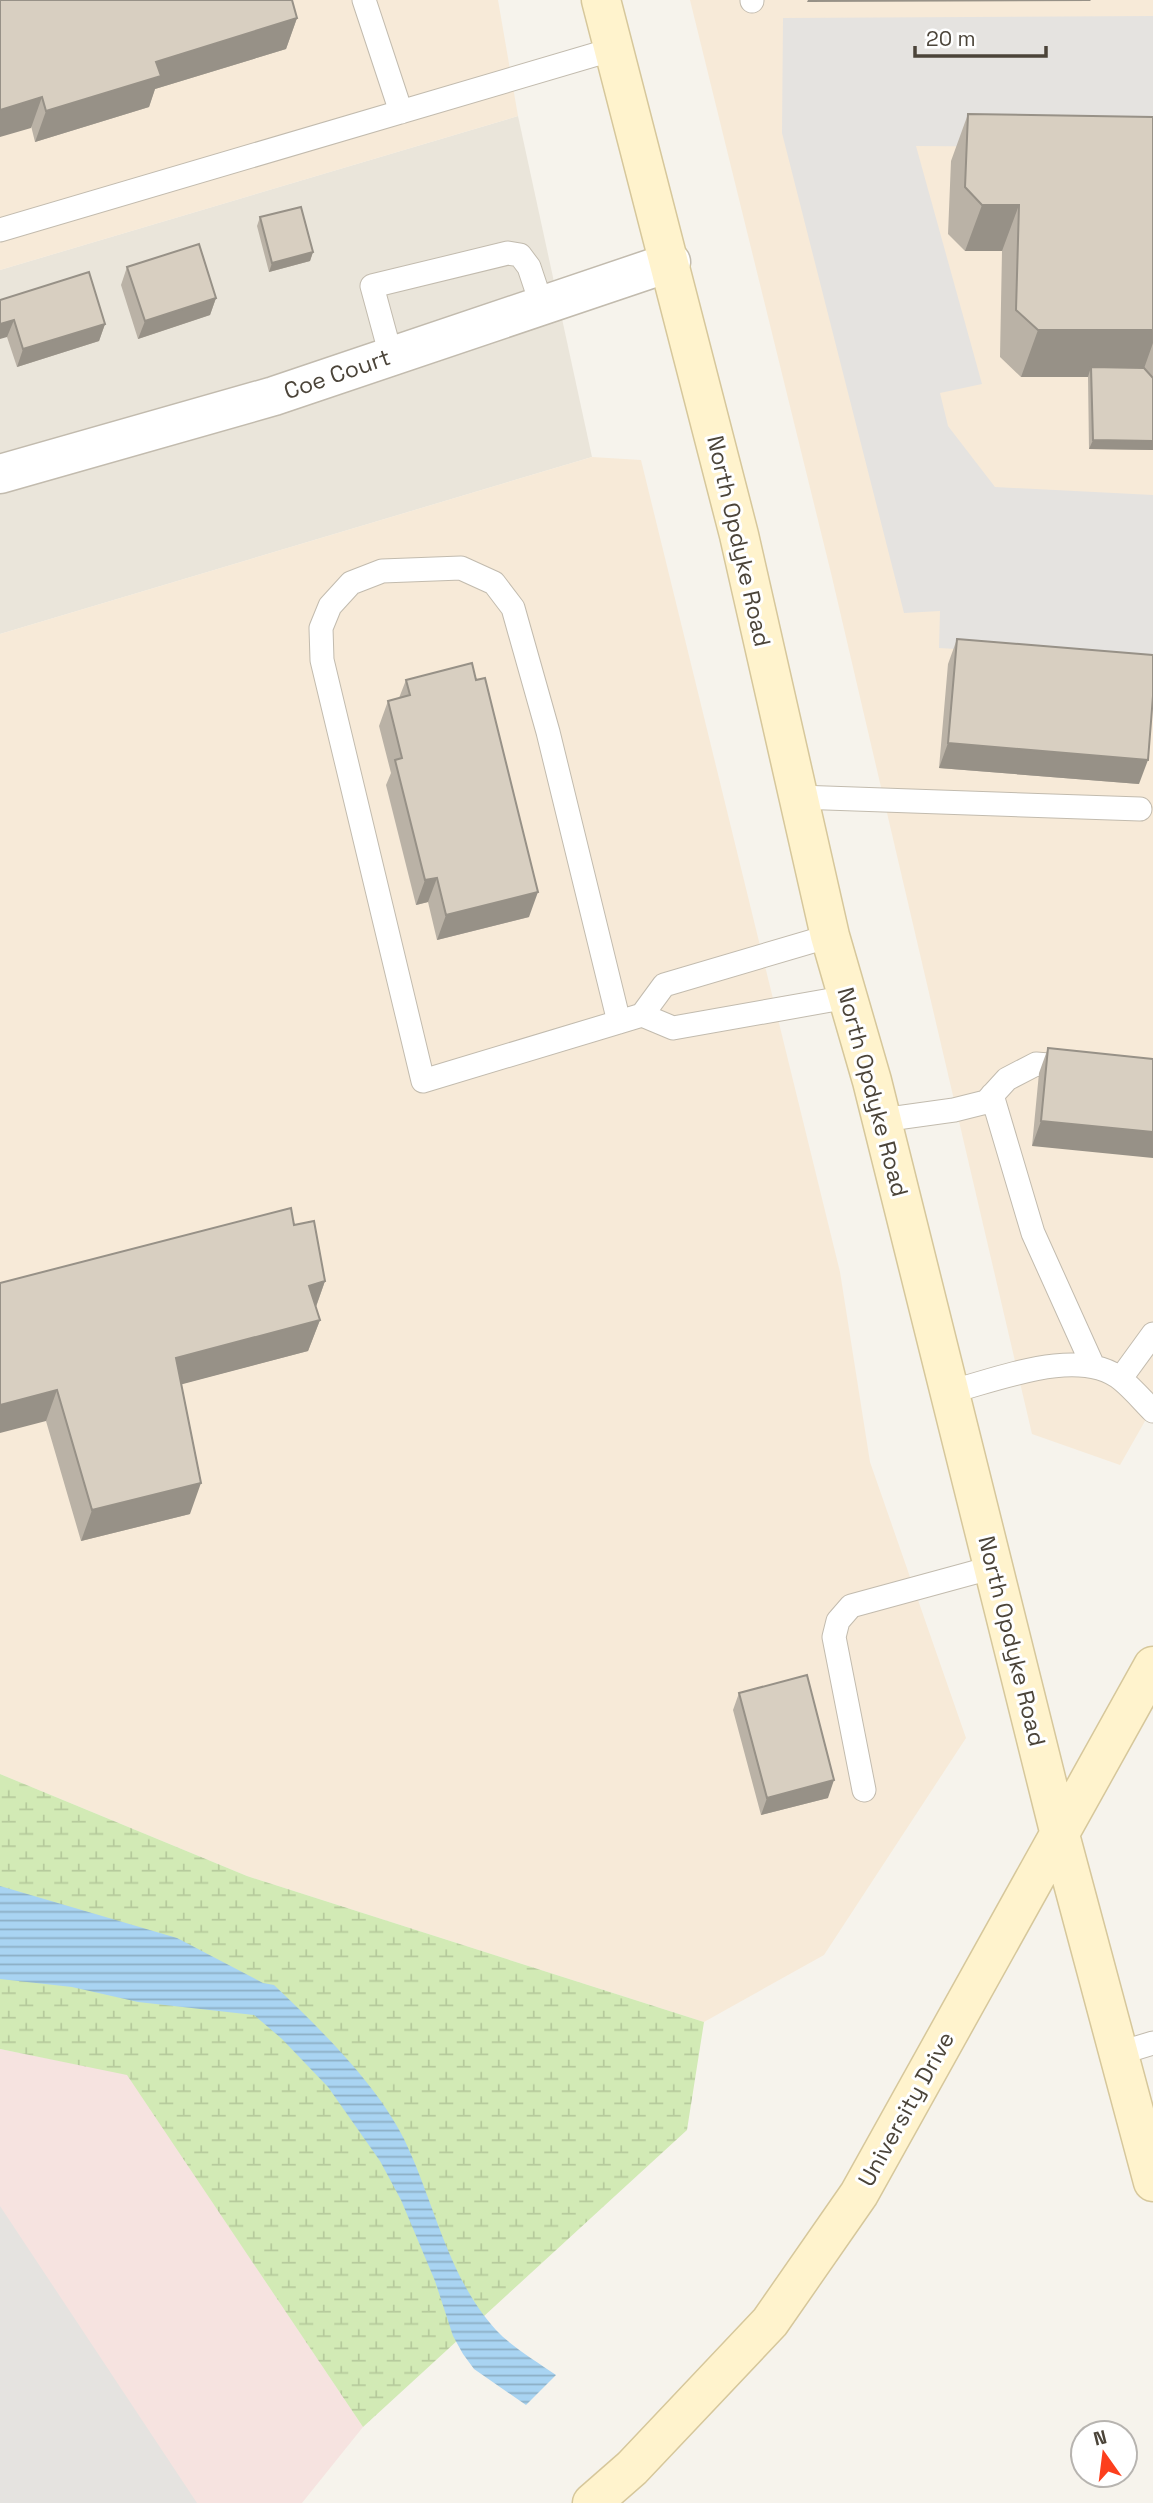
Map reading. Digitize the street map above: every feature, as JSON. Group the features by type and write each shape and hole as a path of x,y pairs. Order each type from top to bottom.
{"main road":[{"name":"North Opdyke Road","path":"601,0 671,262 739,535 830,936 882,1120 1059,1831 1136,2048 1153,2182"},
{"name":"University Drive","path":"592,2503 632,2468 770,2322 859,2194 1153,1666"}],"street":[{"name":"Coe Court","path":"0,474 274,396 671,262"}],"lane":[{"path":"363,0 401,112"},
{"path":"0,230 614,49"},
{"path":"391,356 372,286 508,253 520,255 529,267 542,306"},
{"path":"619,1022 548,732 513,608 494,583 461,568 382,571 351,583 330,606 321,628 322,660 423,1081 619,1022 642,1015 664,985 830,936"},
{"path":"798,797 1140,809"},
{"path":"642,1015 673,1028 848,997"},
{"path":"882,1120 954,1110 986,1102 1007,1079 1037,1064 1091,1069"},
{"path":"992,1095 1033,1233 1093,1366"},
{"path":"1121,1378 1153,1334"},
{"path":"949,1392 1055,1365 1093,1366 1121,1378 1153,1411"},
{"path":"864,1790 834,1637 838,1620 851,1606 994,1567"}],"shaded area":[{"path":"0,0 498,0 518,116 0,270"},
{"path":"690,0 1153,0 1153,1407 1120,1465 1032,1434 831,573"},
{"path":"1153,16 1153,148 916,146 982,384 940,393 948,426 995,487 1153,495 1153,661 939,648 940,611 904,613 782,133 783,18"},
{"path":"518,116 592,457 0,634 0,270"},
{"path":"592,457 641,460 840,1272 870,1462 966,1738 824,1955 704,2022 247,1876 0,1774 0,634"},
{"path":"0,2049 127,2074 363,2427 302,2503 0,2503"},
{"path":"0,2206 197,2503 0,2503"}],"green space":[{"path":"0,1774 247,1876 704,2022 687,2130 363,2427 127,2075 0,2049"}],"water":[{"path":"0,1886 177,1938 263,1983 274,1985 345,2057 392,2118 415,2163 454,2263 479,2309 510,2343 556,2375 526,2405 474,2369 453,2336 435,2281 401,2200 380,2161 328,2087 282,2039 254,2015 138,2002 72,1987 0,1979"}],"building":[{"path":"0,0 292,0 297,18 156,62 161,76 46,111 42,97 0,110"},
{"path":"968,114 1153,117 1153,330 1038,330 1016,310 1019,205 982,205 965,187"},
{"path":"301,207 313,252 272,263 260,217"},
{"path":"199,244 216,298 145,321 127,267"},
{"path":"89,272 105,324 23,349 14,320 0,324 0,300"},
{"path":"1091,367 1144,368 1153,378 1153,441 1093,440"},
{"path":"957,639 1153,655 1148,760 948,743"},
{"path":"472,663 476,680 485,678 538,892 446,915 437,878 425,880 395,760 402,758 388,701 410,695 406,680"},
{"path":"1048,1048 1153,1059 1153,1132 1041,1121"},
{"path":"291,1208 294,1225 314,1221 325,1281 309,1286 320,1320 176,1358 201,1483 92,1510 57,1390 0,1405 0,1283"},
{"path":"807,1675 834,1780 767,1798 739,1693"}]}
